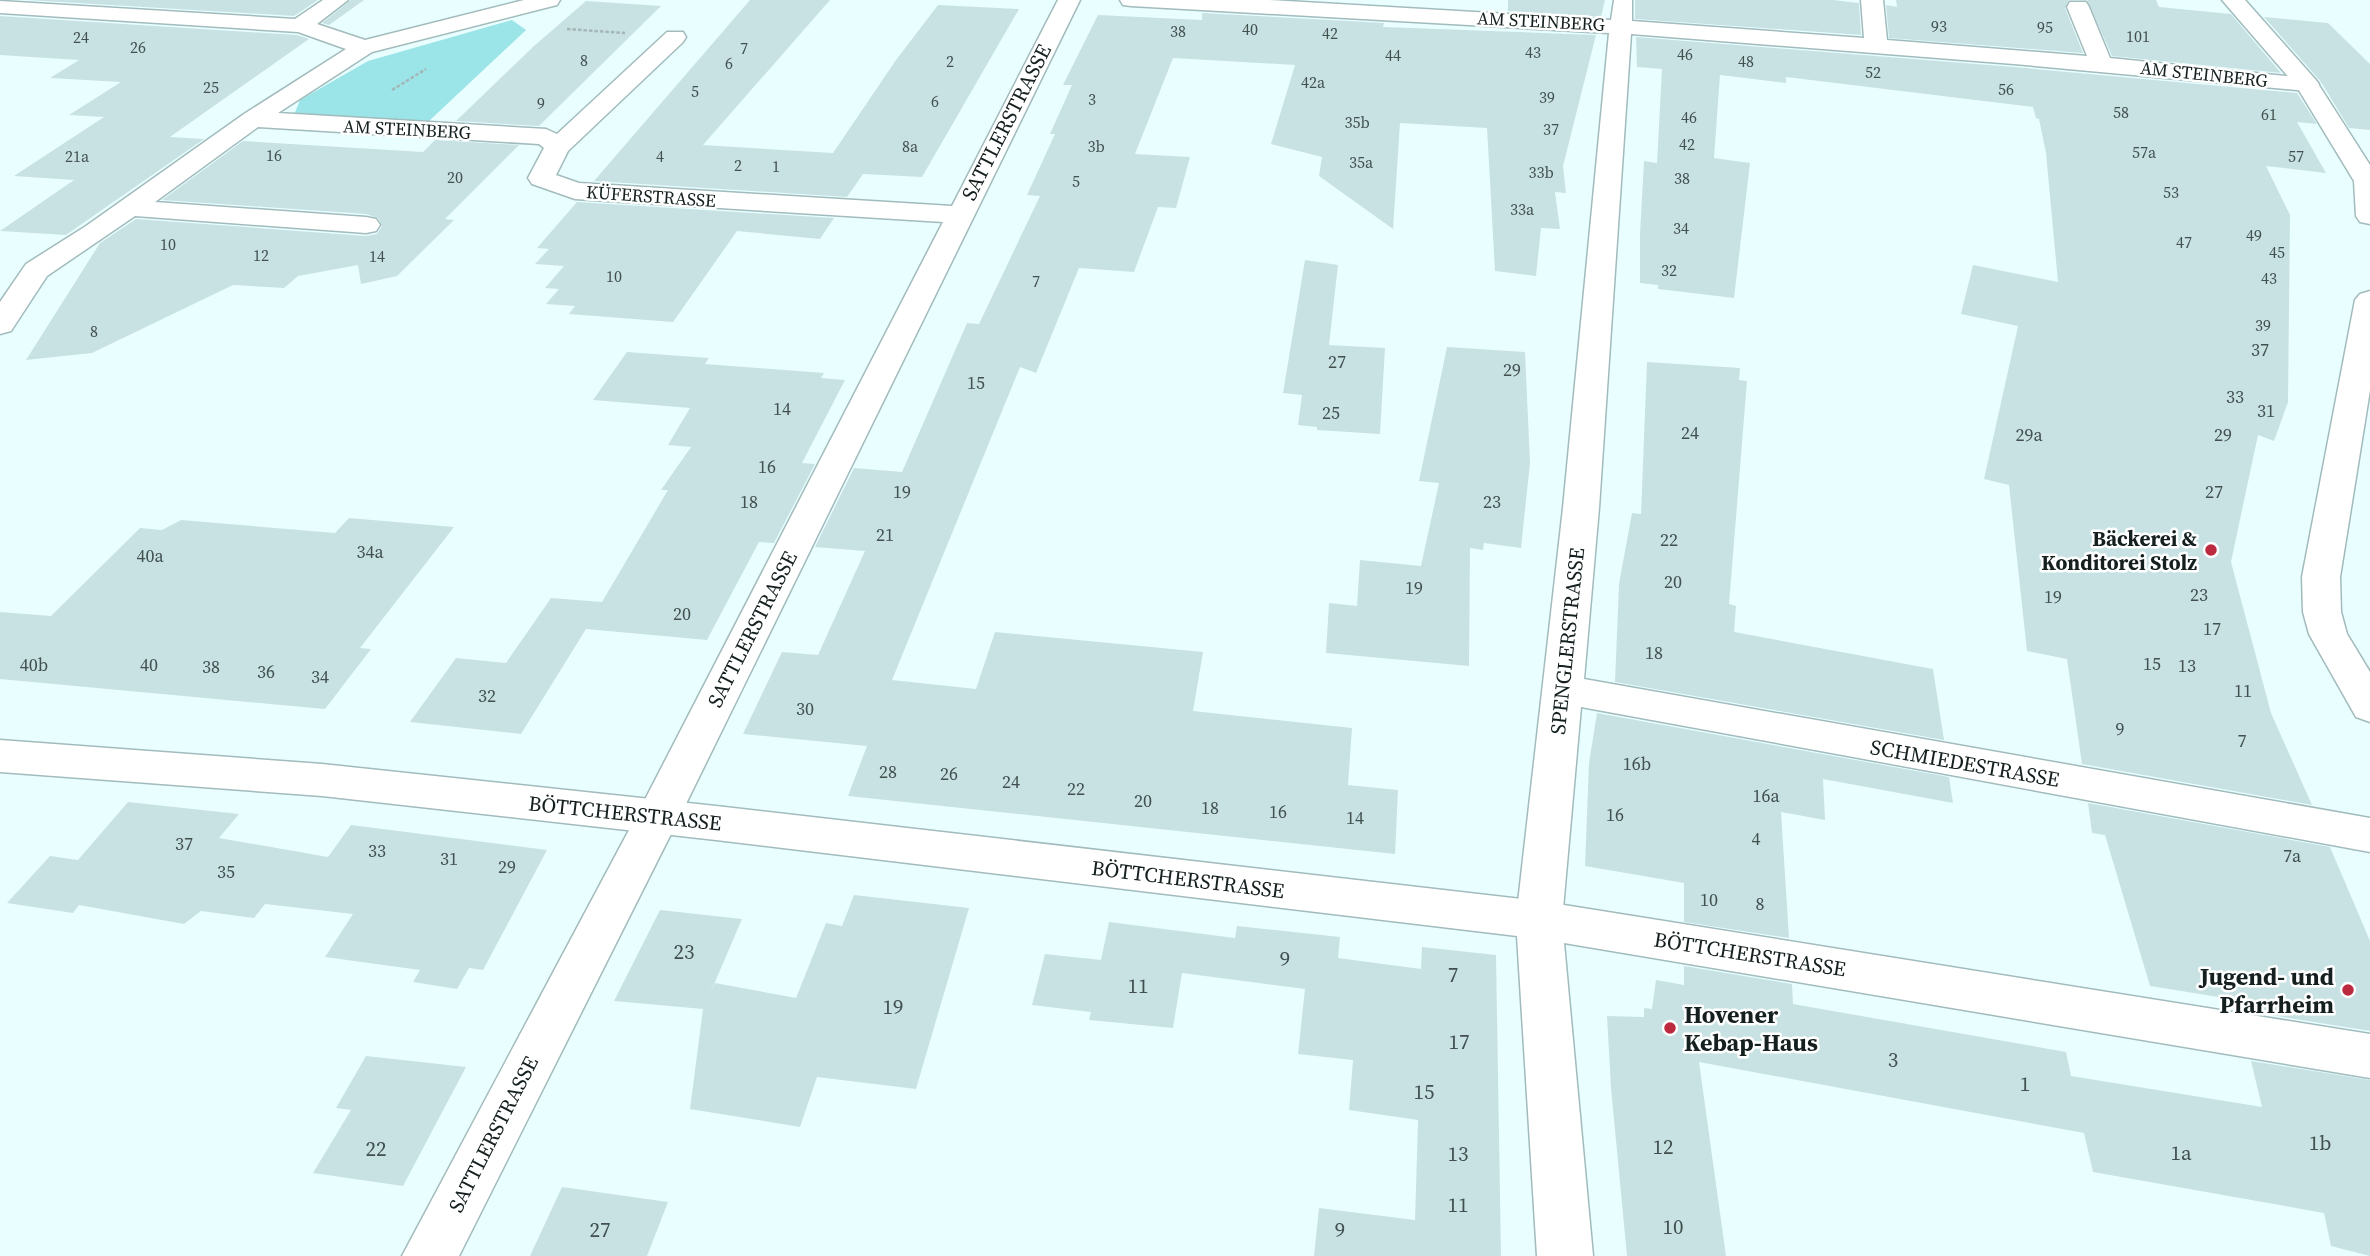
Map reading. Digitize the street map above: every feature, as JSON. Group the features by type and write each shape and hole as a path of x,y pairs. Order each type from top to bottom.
{"street":[{"path":"300,26 337,0"},
{"path":"0,325 36,270 364,47 523,4 549,0"},
{"name":"SATTLERSTRASSE","path":"430,1256 658,816 1069,0"},
{"name":"AM STEINBERG","path":"1131,0 1622,13 1876,45 2307,84"},
{"path":"1872,0 1876,45"},
{"path":"2233,0 2307,84 2367,181 2370,216"},
{"path":"0,7 300,26 364,47"},
{"path":"2078,7 2101,64"},
{"name":"SPENGLERSTRASSE","path":"1565,1256 1539,920 1581,508 1622,13"},
{"name":"KÜFERSTRASSE","path":"675,37 557,147 541,178 575,191 959,215"},
{"name":"AM STEINBERG","path":"253,120 546,137 557,147"},
{"path":"130,208 366,225"},
{"path":"0,271 36,270"},
{"path":"2370,300 2321,577 2322,612 2328,634 2370,707"},
{"name":"SCHMIEDESTRASSE","path":"1561,689 2370,835"},
{"name":"BÖTTCHERSTRASSE","path":"0,755 322,780 658,816 1539,920 2370,1056"}],"path":[{"path":"558,28 675,37"}],"shaded area":[{"path":"512,20 526,30 429,121 294,115 300,100 368,61"}],"building":[{"path":"27,0 318,0 294,16"},
{"path":"351,0 364,0 329,25 322,23"},
{"path":"750,0 830,0 703,145 833,153 896,60 938,5 1019,9 922,177 863,174 847,197 594,181"},
{"path":"1508,0 1605,0 1601,17 1508,11"},
{"path":"1635,0 1833,0 1859,3 1861,35 1635,19"},
{"path":"1896,0 2069,0 2065,8 2083,53 1889,38 1886,5 1897,7"},
{"path":"2087,0 2156,0 2159,7 2231,14 2281,73 2112,56"},
{"path":"586,1 661,6 539,126 456,121 534,46"},
{"path":"1202,13 1384,23 1383,27 1596,35 1563,166 1566,193 1555,192 1560,229 1541,228 1536,276 1495,271 1487,128 1400,123 1393,229 1319,176 1322,157 1271,144 1295,65 1173,58 1135,154 1190,157 1176,208 1158,207 1134,272 1079,268 1036,373 1020,367 892,680 976,689 995,632 1203,652 1193,711 1352,728 1348,785 1398,790 1395,854 848,796 867,746 743,734 782,652 818,655 865,551 815,547 854,468 902,472 967,323 979,324 1040,196 1027,195 1055,134 1050,134 1072,85 1063,85 1098,15 1202,20"},
{"path":"0,16 297,35 309,39 170,137 204,139 66,235 0,231 74,180 14,176 104,117 69,115 121,82 50,78 79,60 0,55"},
{"path":"2264,17 2328,23 2370,64 2370,130 2349,128 2321,82"},
{"path":"1636,37 2297,93 2317,124 2297,122 2326,173 2266,166 2290,215 2288,402 2274,441 2258,435 2231,562 2271,713 2312,805 2082,764 2067,659 2027,651 2009,485 1984,479 2018,326 1961,314 1973,265 2058,282 2046,153 2039,119 2036,118 2033,107 1786,77 1786,83 1720,75 1714,158 1750,163 1734,298 1658,289 1658,285 1640,283 1640,234 1644,161 1657,163 1662,69 1637,67"},
{"path":"435,140 519,145 445,219 454,220 397,276 361,284 358,265 298,276 284,288 233,285 92,353 26,360 100,243 136,219 366,236 377,234 382,226 378,218 366,214 162,200 243,141 423,152"},
{"path":"577,202 834,218 820,239 737,231 673,322 569,314 575,306 546,304 559,289 545,288 564,266 535,264 549,249 537,248"},
{"path":"1305,260 1338,265 1329,345 1385,348 1380,434 1317,430 1317,427 1298,425 1302,395 1283,393"},
{"path":"1447,347 1525,352 1530,463 1521,548 1484,543 1483,550 1470,548 1469,666 1326,653 1329,603 1357,606 1360,560 1421,566 1439,483 1419,481"},
{"path":"627,352 709,358 705,364 824,373 821,378 845,380 802,463 815,464 774,543 759,542 707,640 586,629 521,734 410,722 456,658 506,663 551,598 602,602 668,490 661,490 691,447 668,445 690,408 593,400"},
{"path":"1647,362 1740,368 1739,380 1747,381 1729,604 1736,606 1734,632 1933,669 1944,740 1615,682 1619,584 1632,513 1641,514"},
{"path":"349,518 454,527 360,648 371,649 325,709 0,679 0,612 51,616 140,528 162,530 181,520 335,533"},
{"path":"1597,713 1949,777 1953,803 1823,779 1825,820 1781,812 1789,938 1684,922 1684,883 1585,866 1589,763"},
{"path":"128,802 239,814 219,838 328,857 351,825 547,850 483,970 469,968 457,989 413,982 420,970 325,957 353,914 265,904 254,918 201,911 184,924 79,905 73,913 7,903 50,856 78,860"},
{"path":"2088,803 2330,847 2370,941 2370,1031 2239,1010 2237,1000 2150,986 2105,835 2092,833"},
{"path":"854,895 969,908 916,1089 817,1077 800,1127 690,1109 703,1009 614,1001 660,910 742,919 709,996 715,983 796,998 826,923 842,926"},
{"path":"1109,922 1235,938 1237,926 1340,937 1338,958 1421,969 1422,947 1496,955 1501,1256 1314,1256 1319,1208 1415,1220 1418,1120 1349,1110 1353,1060 1298,1054 1305,989 1182,973 1173,1028 1089,1020 1091,1012 1032,1005 1045,954 1101,960"},
{"path":"1684,966 1792,984 1793,1004 2066,1052 2071,1076 2262,1107 2251,1061 2370,1080 2370,1256 2331,1246 2324,1213 2093,1172 2084,1133 1699,1062 1726,1256 1627,1256 1607,1016 1644,1017 1644,1008 1652,1009 1656,980 1684,985"},
{"path":"366,1056 466,1067 403,1186 313,1173 351,1110 336,1108"},
{"path":"562,1187 668,1202 647,1256 530,1256"}],"place":[{"name":"Bäckerei & Konditorei Stolz","path":"2211,550"},
{"name":"Jugend- und Pfarrheim","path":"2348,990"},
{"name":"Hovener Kebap-Haus","path":"1670,1028"}]}
